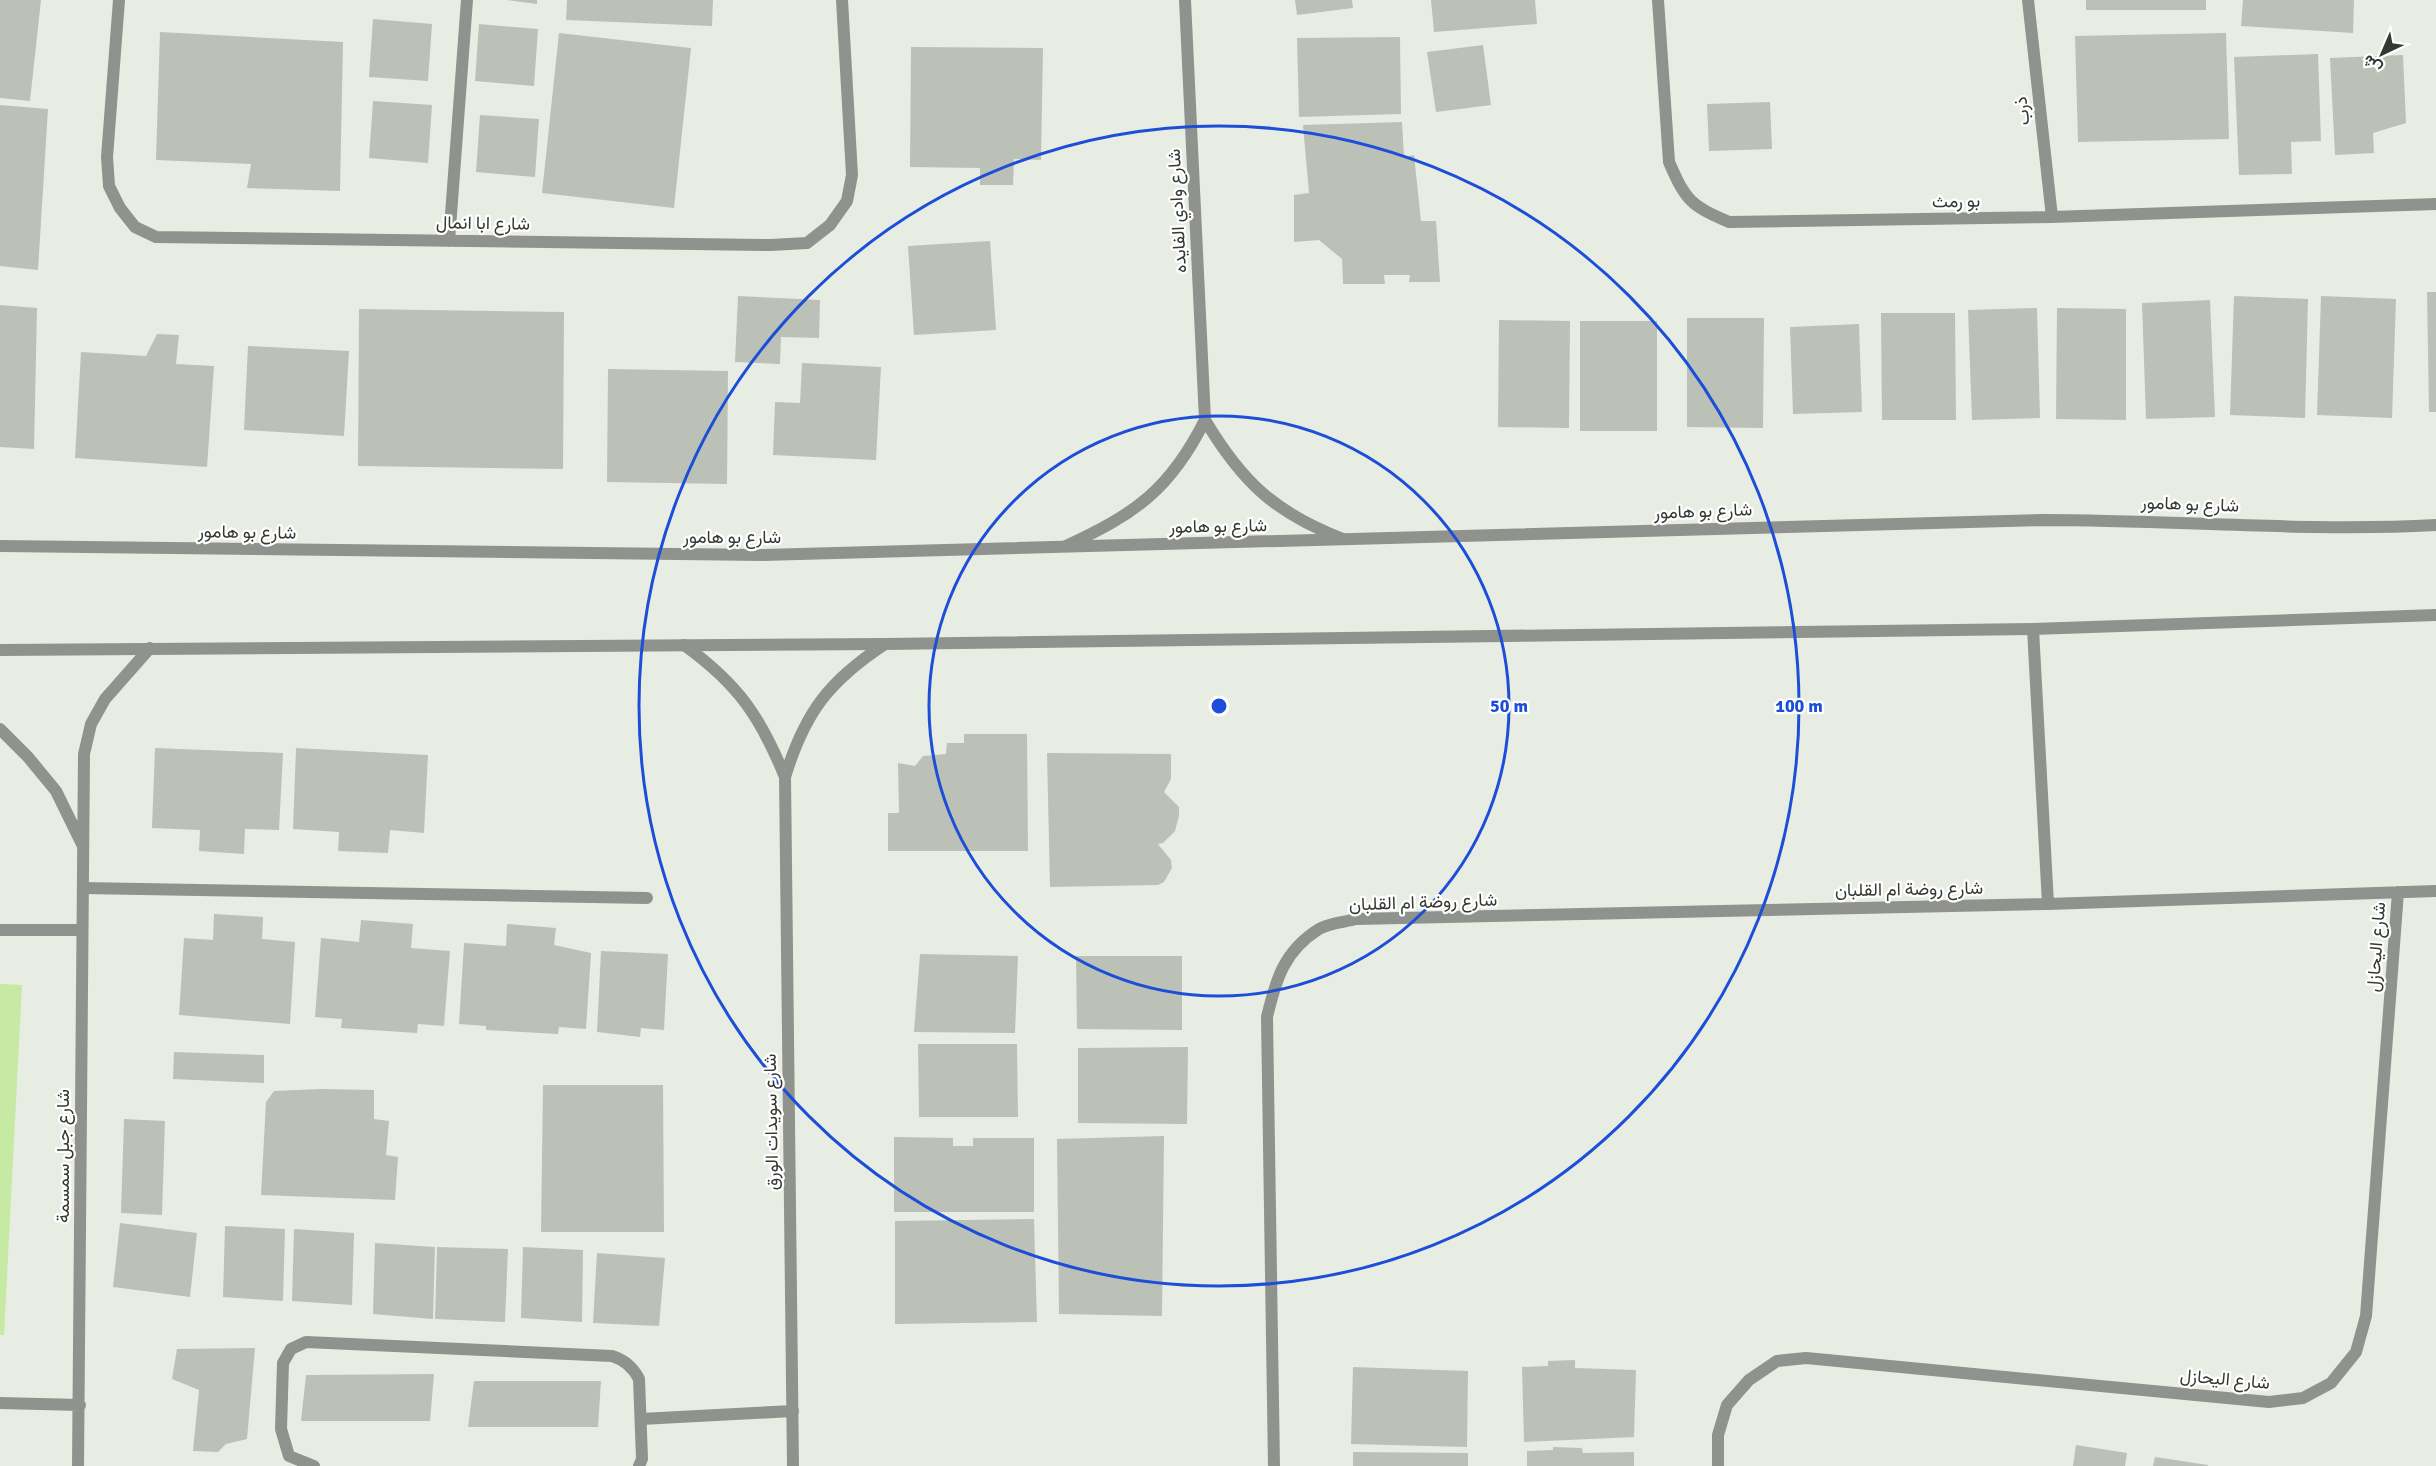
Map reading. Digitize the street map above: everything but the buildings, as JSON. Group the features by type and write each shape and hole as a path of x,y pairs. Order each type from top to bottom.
{"street":[{"name":"شارع ابا انمال","path":"119,0 107,157 109,186 120,208 135,227 156,237 771,245 807,243 830,225 847,201 852,176 842,0"},
{"path":"449,241 467,0"},
{"name":"شارع وادي الفايده","path":"1062,548 1104,528 1148,499 1171,476 1191,450 1205,420 1185,0"},
{"name":"بو رمث","path":"1658,0 1669,162 1692,204 1729,222 2052,217 2436,204"},
{"name":"ذرب","path":"2028,0 2052,217"},
{"name":"شارع وادي الفايده","path":"1205,420 1225,453 1249,482 1278,507 1312,527 1347,541"},
{"name":"شارع بو هامور","path":"0,546 764,555 1347,541 2044,520 2137,520 2198,524 2398,527 2436,525"},
{"path":"0,650 885,644 2033,629 2436,615"},
{"path":"2033,629 2048,904"},
{"name":"شارع سويدات الورق","path":"793,1466 785,777 795,744 811,713 831,686 856,663 885,644"},
{"name":"شارع سويدات الورق","path":"684,645 736,688 756,715 785,777"},
{"name":"شارع جبل سمسمة","path":"78,1466 84,754 91,724 105,699 150,648"},
{"name":"شارع جبل سمسمة","path":"0,729 56,790 83,846"},
{"path":"83,888 647,898"},
{"name":"شارع روضة ام القلبان","path":"1274,1466 1267,1017 1276,980 1293,951 1321,928 1356,919 2048,904 2436,891"},
{"name":"شارع اليحازل","path":"1718,1466 1718,1435 1727,1405 1749,1380 1777,1361 1806,1358 2269,1402 2303,1398 2331,1383 2356,1352 2366,1316 2398,892"},
{"path":"0,930 82,930"},
{"path":"314,1466 289,1456 281,1430 283,1364 291,1349 306,1342 612,1356 628,1364 639,1379 642,1459 639,1466"},
{"path":"0,1403 80,1405"},
{"path":"641,1419 793,1411"}],"green space":[{"path":"0,984 22,985 4,1335 0,1335"}]}
